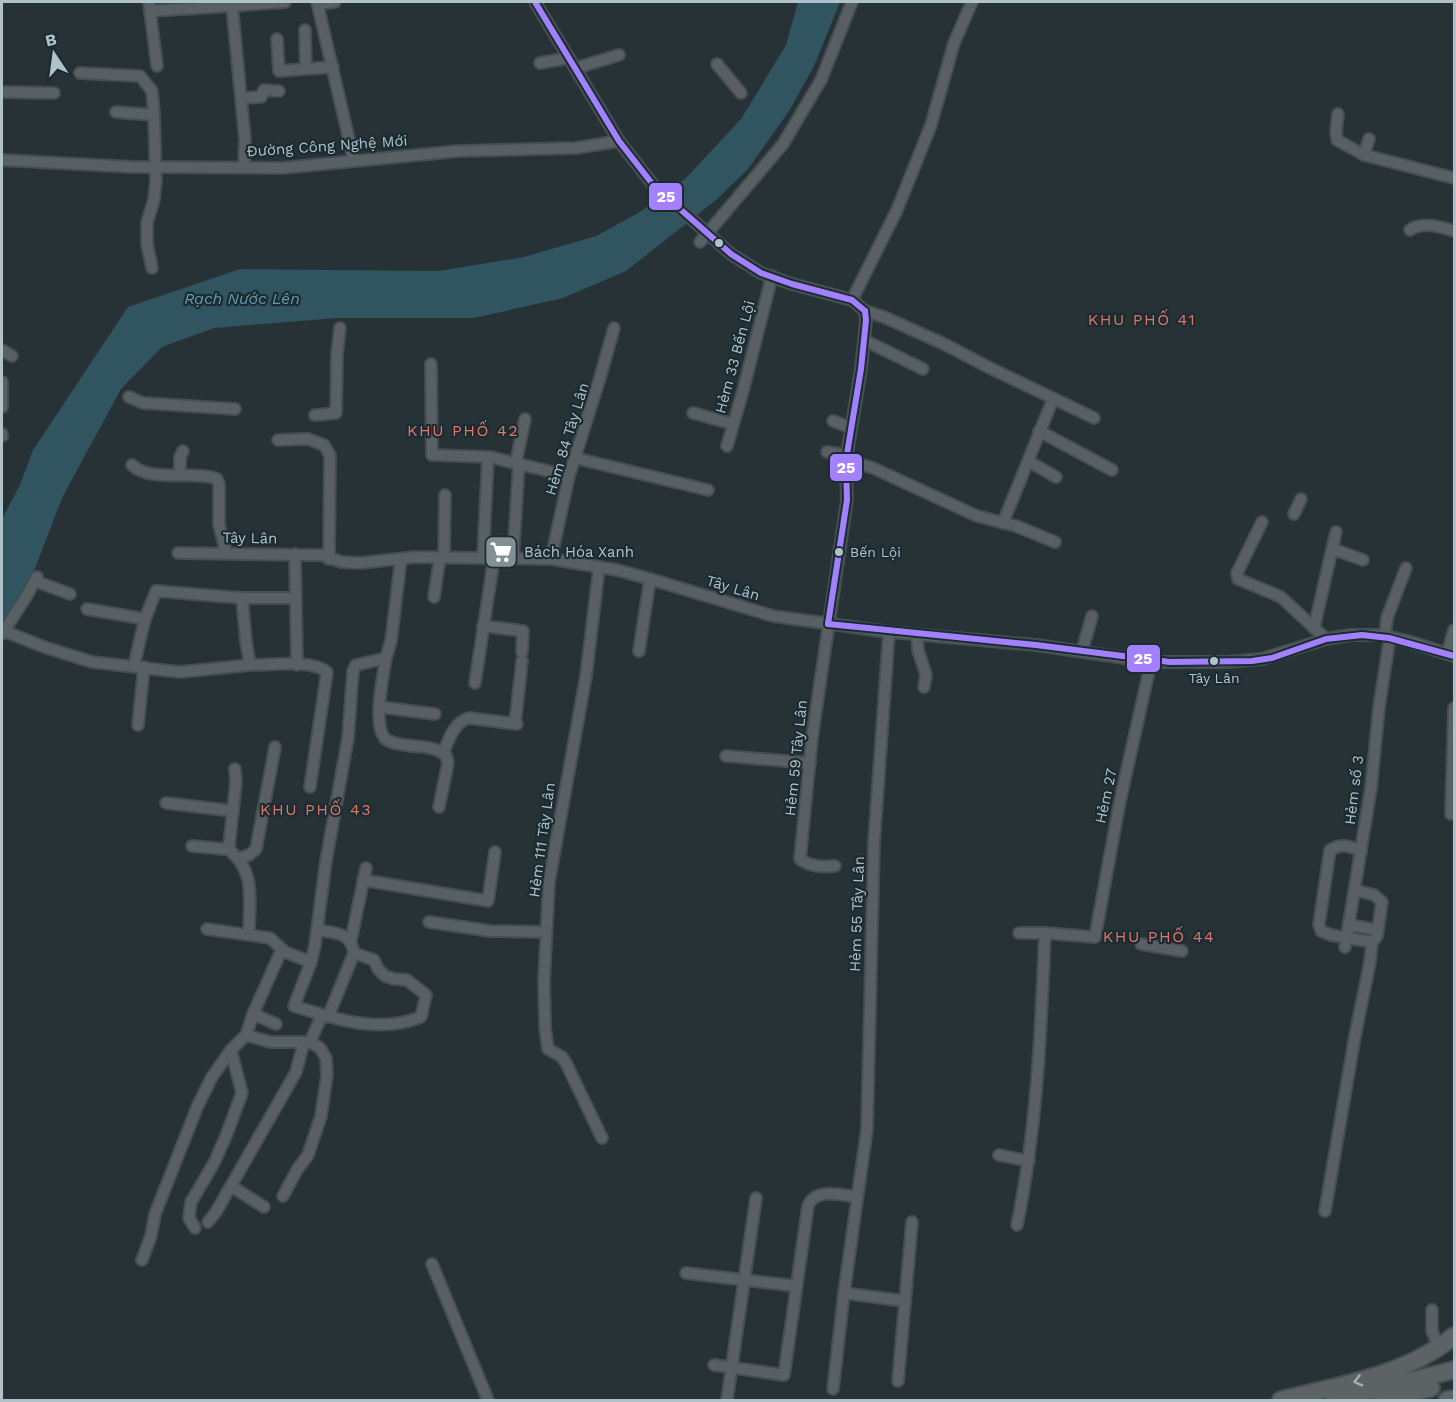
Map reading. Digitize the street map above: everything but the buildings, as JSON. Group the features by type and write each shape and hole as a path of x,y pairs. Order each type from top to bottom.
{"highway":[{"path":"1281,1401 1387,1373 1449,1344"},
{"path":"1336,1400 1455,1370"},
{"path":"1383,1401 1455,1382"},
{"path":"1447,1401 1455,1399"}],"street":[{"path":"157,66 149,6 285,2"},
{"path":"335,2 318,3 354,161"},
{"path":"535,2 619,141 660,192 731,254 761,273 852,300 865,311 944,344 1094,418"},
{"path":"700,242 783,144 821,80 852,2"},
{"path":"852,300 897,210 931,124 954,43 972,2"},
{"path":"232,4 242,98 245,139 244,167"},
{"path":"305,30 306,69"},
{"path":"277,39 279,71 333,67"},
{"path":"540,63 572,63 619,55"},
{"path":"717,64 741,93"},
{"path":"80,73 140,76 152,91 154,199 147,223 147,244 152,268"},
{"path":"242,98 261,97 264,90 279,91"},
{"path":"2,92 54,93"},
{"path":"116,112 154,115"},
{"path":"1338,114 1337,140 1364,155 1455,178"},
{"path":"1364,155 1369,139"},
{"name":"Đường Công Nghệ Mới","path":"2,160 155,167 282,168 459,151 576,148 619,141"},
{"path":"1410,230 1426,225 1455,231"},
{"name":"Hẻm 33 Bến Lội","path":"727,446 771,276"},
{"path":"828,624 847,500 846,458 864,340 865,311"},
{"path":"315,415 336,412 340,328"},
{"name":"Hẻm 84 Tây Lân","path":"551,559 569,476 614,328"},
{"path":"864,340 923,369"},
{"path":"2,350 12,356"},
{"path":"431,364 432,455 488,457 569,476"},
{"path":"2,382 2,407"},
{"path":"129,397 143,403 235,409"},
{"path":"1003,523 1053,399"},
{"path":"693,413 734,424"},
{"path":"513,558 518,463 525,418"},
{"path":"833,421 851,428"},
{"path":"1039,431 1112,470"},
{"path":"278,440 308,439 324,445 330,455 329,559"},
{"path":"180,475 180,457 183,451"},
{"path":"826,452 873,468 977,516 1003,523 1055,543"},
{"path":"475,683 483,626 488,558 488,457"},
{"path":"575,458 708,490"},
{"path":"1028,461 1056,477"},
{"path":"132,465 137,470 217,479 219,525 226,552"},
{"path":"434,597 442,557 445,495"},
{"path":"1294,514 1301,499"},
{"path":"1262,522 1237,573 1238,579 1281,597 1326,639"},
{"path":"1314,628 1336,532"},
{"path":"1333,549 1363,560"},
{"name":"Tây Lân","path":"178,553 321,555 342,562 360,563 442,557 551,559 650,579 773,616 889,632 1082,651 1151,662 1218,663 1262,659 1326,639 1351,634 1387,636 1451,655"},
{"path":"296,554 297,665"},
{"path":"401,559 391,641 386,658 379,725 383,736 389,741 407,746 435,748 446,755 448,763 439,807"},
{"name":"Hẻm 111 Tây Lân","path":"599,568 586,676 549,882 544,981 545,1028 549,1049 562,1057 566,1063 602,1138"},
{"name":"Hẻm số 3","path":"1346,942 1361,851 1387,636 1387,618 1406,568"},
{"path":"70,594 36,579 3,632 92,662 180,672 250,665 312,666 322,668 327,672 310,787"},
{"path":"639,651 650,579"},
{"path":"138,725 139,666 146,619 156,591 243,598 296,598"},
{"path":"243,598 250,665"},
{"path":"87,609 146,619"},
{"path":"1082,651 1092,616"},
{"name":"Hẻm 59 Tây Lân","path":"828,624 800,859 807,864 822,867 835,866"},
{"path":"443,753 455,727 462,720 469,718 516,724 524,631 483,626"},
{"path":"1451,655 1455,630"},
{"name":"Hẻm 55 Tây Lân","path":"833,1389 867,1129 874,842 889,632"},
{"path":"918,634 918,650 926,675 924,687"},
{"path":"354,953 374,960 378,969 385,976 394,980 407,980 426,995 421,1017 405,1024 387,1026 351,1022 294,1006 311,962 318,930 326,861 348,738 353,671 357,665 386,658"},
{"name":"Hẻm 27","path":"1044,933 1095,937 1120,801 1151,662"},
{"path":"380,707 435,714"},
{"path":"1451,814 1455,708"},
{"path":"240,858 256,849 275,747"},
{"path":"726,756 810,763"},
{"path":"227,848 236,782 235,770"},
{"path":"166,802 233,811"},
{"path":"192,846 227,848 240,858 250,879 249,935"},
{"path":"1361,851 1348,846 1337,846 1330,850 1319,924 1321,931 1346,942 1372,942"},
{"path":"363,880 488,901 495,852"},
{"path":"208,1222 233,1188 296,1072 307,1042 325,1016 354,953 351,940 366,868"},
{"path":"1325,1211 1372,942 1377,936 1382,902 1374,895 1355,890"},
{"path":"429,922 490,931 546,932"},
{"path":"1349,925 1378,930"},
{"path":"207,929 270,938 282,949 311,962"},
{"path":"318,930 341,935 351,940"},
{"path":"1017,1225 1029,1161 1039,1058 1044,933 1019,933"},
{"path":"1142,944 1182,951"},
{"path":"142,1260 151,1236 155,1214 198,1105 212,1077 231,1050 246,1035 282,949"},
{"path":"253,1014 276,1024"},
{"path":"246,1035 270,1042 307,1042 320,1048 326,1058 327,1075 321,1116 308,1155 283,1196"},
{"path":"195,1228 189,1218 191,1202 214,1163 242,1093 231,1050"},
{"path":"999,1155 1029,1161"},
{"path":"233,1188 264,1207"},
{"path":"714,1365 784,1375 810,1200 824,1193 857,1197"},
{"path":"727,1401 756,1198"},
{"path":"898,1381 912,1222"},
{"path":"432,1264 488,1401"},
{"path":"686,1273 796,1286"},
{"path":"844,1293 904,1301"},
{"path":"1432,1310 1432,1331 1449,1344"}],"water":[{"name":"Rạch Nước Lên","path":"798,2 840,2 814,66 789,111 748,169 716,200 626,271 563,298 474,318 336,318 214,328 162,347 121,389 63,496 23,599 2,631 2,519 20,485 33,450 128,307 240,269 439,271 524,257 596,236 640,212 686,178 741,119 786,45"}],"transit line":[{"name":"25","path":"535,2 619,141 654,186 731,254 761,273 852,300 865,311"},
{"name":"25","path":"828,624 847,500 846,460 861,369 865,311"},
{"name":"25","path":"828,624 1036,645 1170,662 1252,661 1272,658 1326,639 1362,635 1389,638 1454,656"}],"place":[{"name":"Bách Hóa Xanh","path":"501,552"},
{"name":"Bến Lội","path":"839,552"},
{"name":"Tây Lân","path":"1214,661"}],"district":[{"name":"KHU PHỐ 41","path":"1142,319"},
{"name":"KHU PHỐ 42","path":"463,430"},
{"name":"KHU PHỐ 43","path":"316,809"},
{"name":"KHU PHỐ 44","path":"1159,936"}]}
